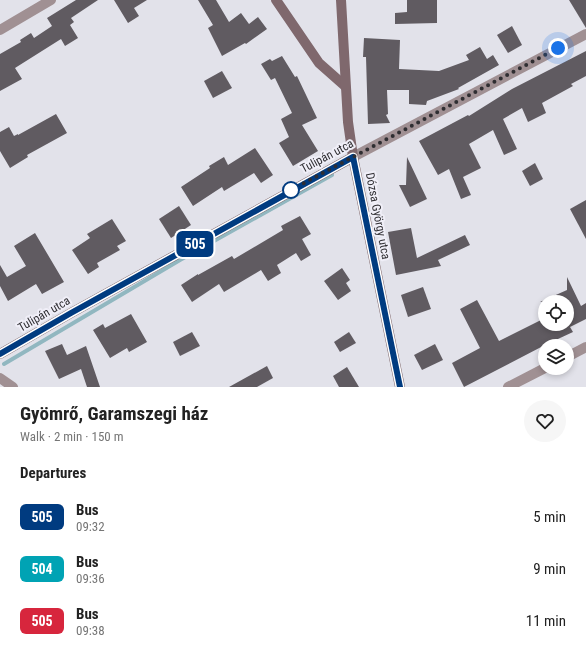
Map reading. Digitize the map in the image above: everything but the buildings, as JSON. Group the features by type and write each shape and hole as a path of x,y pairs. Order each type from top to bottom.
{"street":[{"path":"0,30 51,0"},
{"path":"276,0 319,63 346,86"},
{"name":"Dózsa György utca","path":"341,0 348,122 353,157 400,387"},
{"name":"Tulipán utca","path":"0,354 71,313 353,157 586,34"},
{"path":"574,353 586,347"},
{"path":"508,387 538,372"},
{"path":"0,378 13,387"}],"waterway":[{"path":"4,364 180,260 332,175"}],"bus line":[{"name":"505","path":"0,354 71,313 353,157 400,387"}],"route":[{"path":"291,190 558,48"}]}
